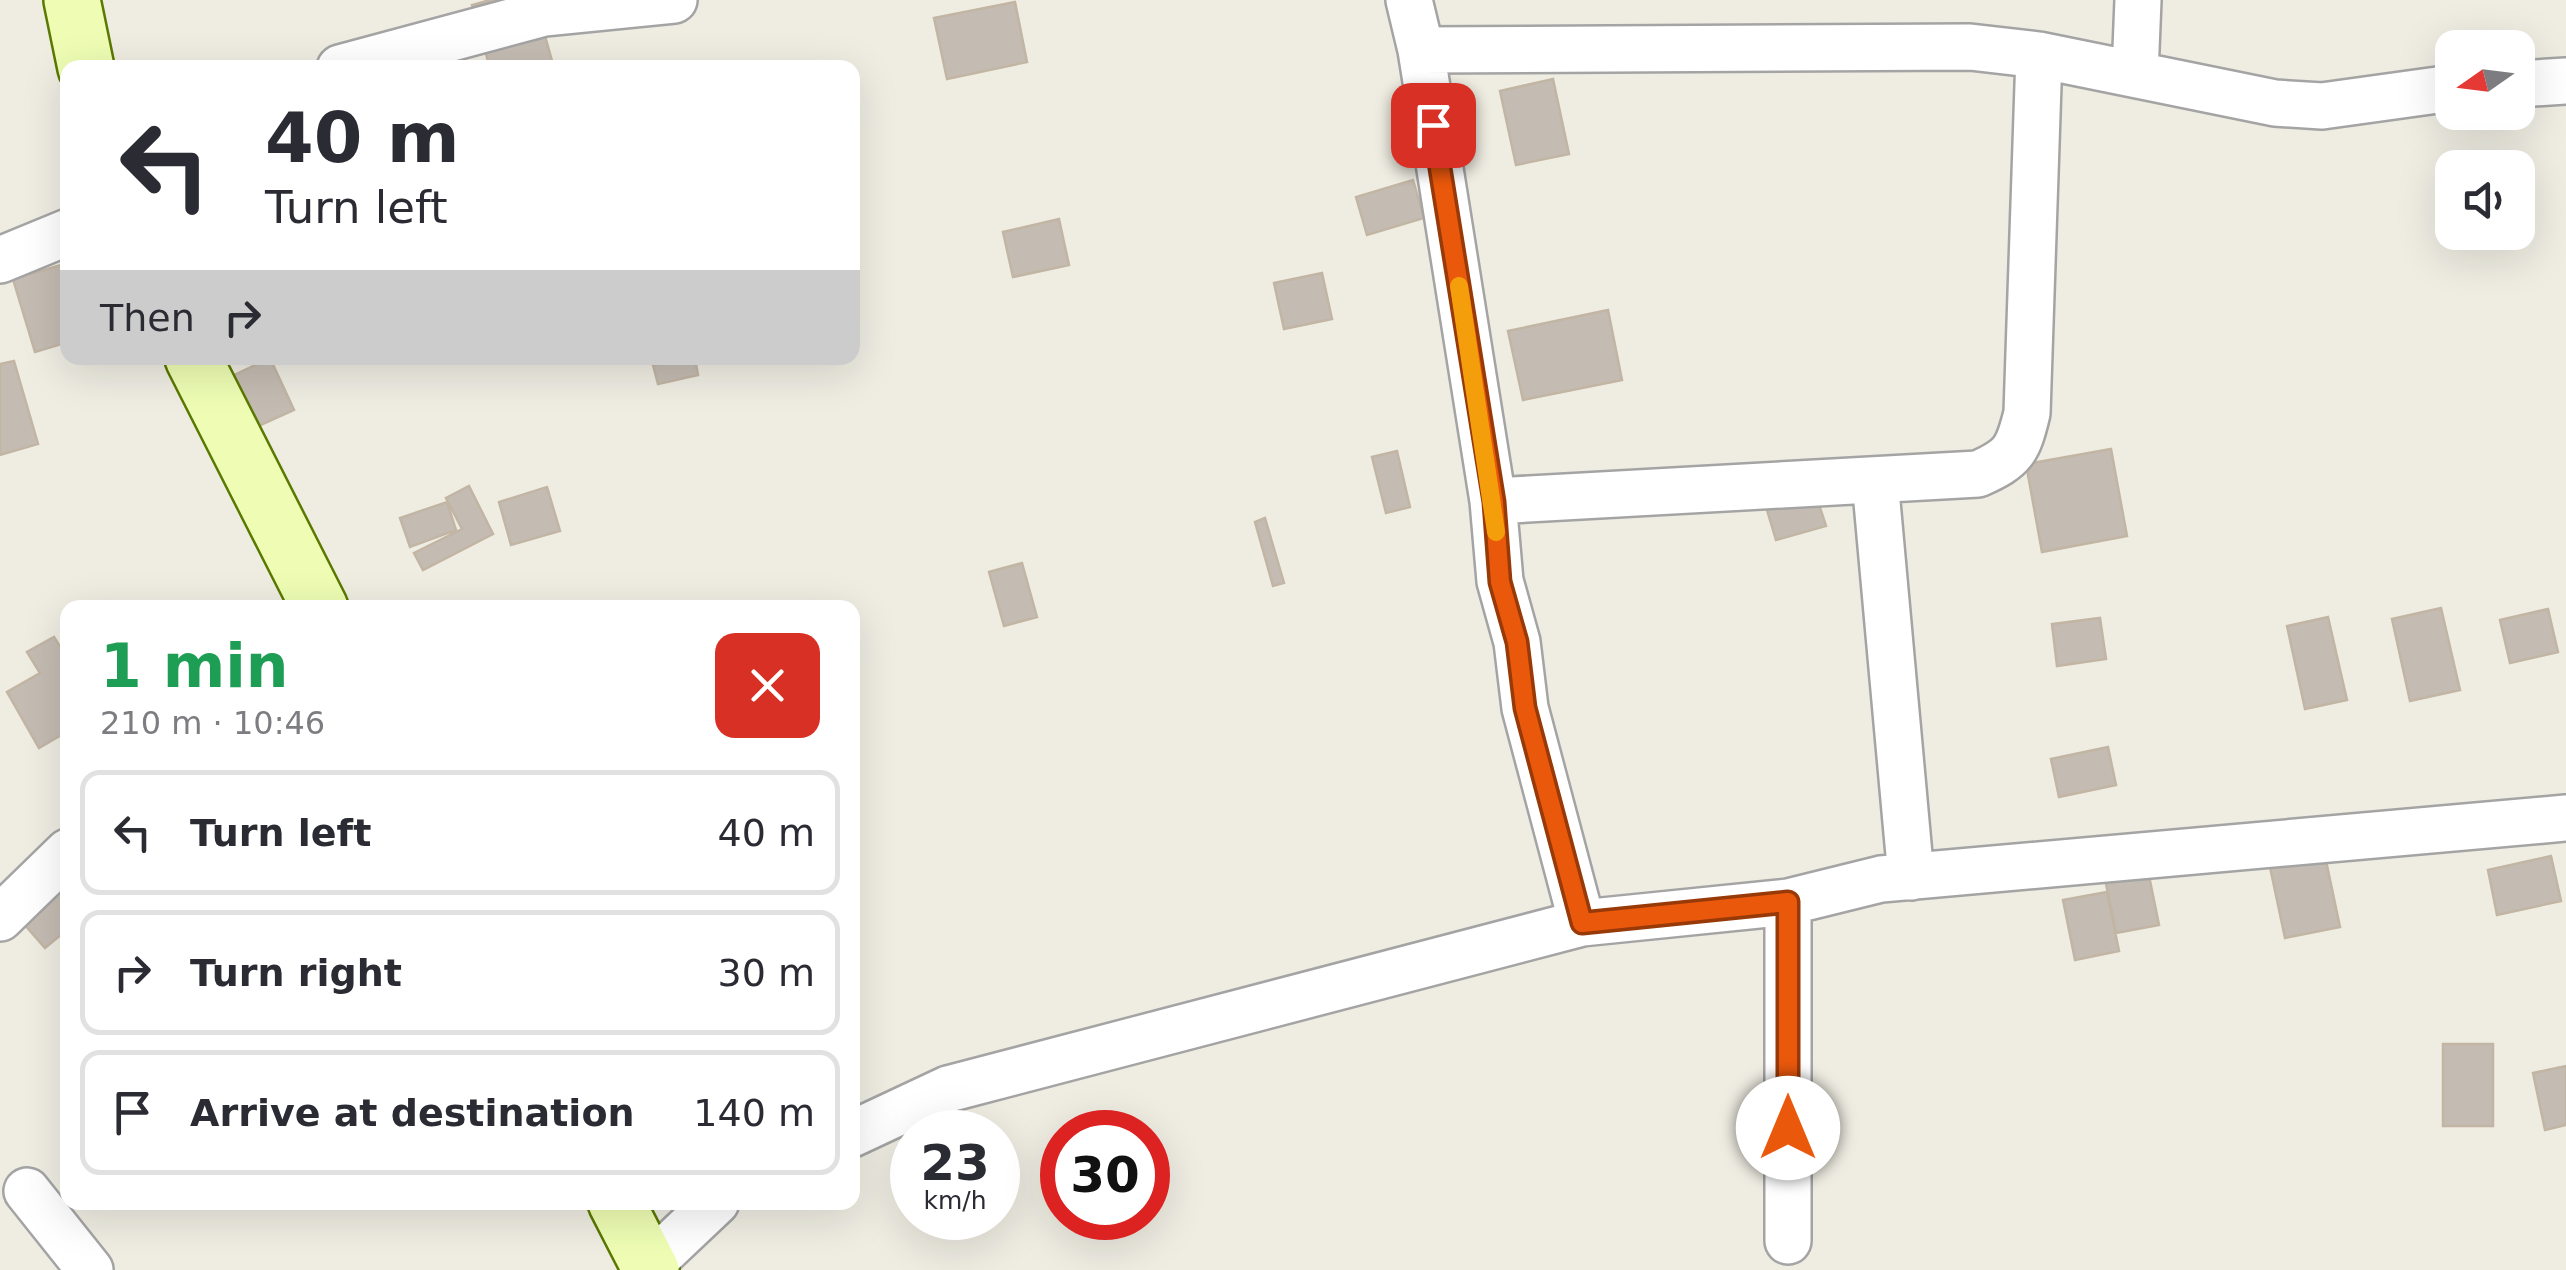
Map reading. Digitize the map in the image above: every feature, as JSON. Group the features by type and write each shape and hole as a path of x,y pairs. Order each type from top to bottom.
{"main road":[{"path":"72,0 84,60"},
{"path":"197,365 316,600"},
{"path":"620,1210 648,1268"}],"street":[{"path":"370,60 544,13 674,0"},
{"path":"1409,0 1421,50 1494,502 1500,582 1517,642 1525,708 1582,923"},
{"path":"2135,74 2138,0"},
{"path":"1421,50 1970,47 2039,55 2275,103 2322,106 2435,90"},
{"path":"1494,502 1978,474 2004,462 2020,444 2027,412 2039,55"},
{"path":"2535,83 2566,81"},
{"path":"0,260 60,235"},
{"path":"1875,480 1911,876"},
{"path":"860,1130 948,1089 1582,923 1788,902 1881,879 2566,818"},
{"path":"0,918 60,860"},
{"path":"1788,902 1788,1241"},
{"path":"27,1190 90,1270"},
{"path":"648,1268 708,1210"}],"building":[{"path":"490,0 535,0 552,60 488,60 472,5"},
{"path":"1015,2 1027,62 947,79 934,18"},
{"path":"1553,79 1569,154 1516,165 1500,91"},
{"path":"1413,180 1424,218 1367,235 1356,197"},
{"path":"1059,219 1069,265 1013,277 1003,232"},
{"path":"60,265 60,344 35,352 13,279"},
{"path":"1322,273 1332,319 1284,329 1274,283"},
{"path":"1608,310 1622,380 1523,400 1508,331"},
{"path":"14,361 38,444 0,455 0,364"},
{"path":"255,365 273,365 294,410 256,427 232,376"},
{"path":"653,365 696,365 698,375 658,384"},
{"path":"2111,449 2127,536 2042,552 2026,464"},
{"path":"1397,451 1410,507 1386,513 1372,457"},
{"path":"469,486 493,534 423,570 414,553 462,529 446,498"},
{"path":"1813,486 1826,526 1776,540 1764,500"},
{"path":"547,487 560,531 511,545 499,502"},
{"path":"447,502 456,530 410,547 400,518"},
{"path":"1265,518 1284,583 1273,586 1255,522"},
{"path":"1022,563 1037,617 1004,626 989,572"},
{"path":"2441,608 2460,690 2410,701 2392,619"},
{"path":"2548,609 2558,652 2510,663 2500,620"},
{"path":"2328,617 2347,700 2305,709 2287,626"},
{"path":"2100,618 2106,659 2057,666 2052,624"},
{"path":"54,637 60,646 60,736 39,748 7,692 40,673 27,652"},
{"path":"2108,747 2116,785 2059,797 2051,759"},
{"path":"2321,837 2340,927 2285,938 2266,848"},
{"path":"2551,856 2561,901 2497,915 2488,870"},
{"path":"2146,861 2159,925 2116,933 2103,869"},
{"path":"60,879 60,936 45,948 17,916"},
{"path":"2107,892 2119,951 2075,960 2063,900"},
{"path":"2443,1044 2493,1044 2493,1126 2443,1126"},
{"path":"2566,1066 2566,1125 2545,1130 2533,1073"}],"slow traffic":[{"path":"1459,286 1496,532"}],"route":[{"path":"1433,125 1494,502 1500,582 1517,642 1525,708 1582,923 1788,902 1788,1128"}]}
